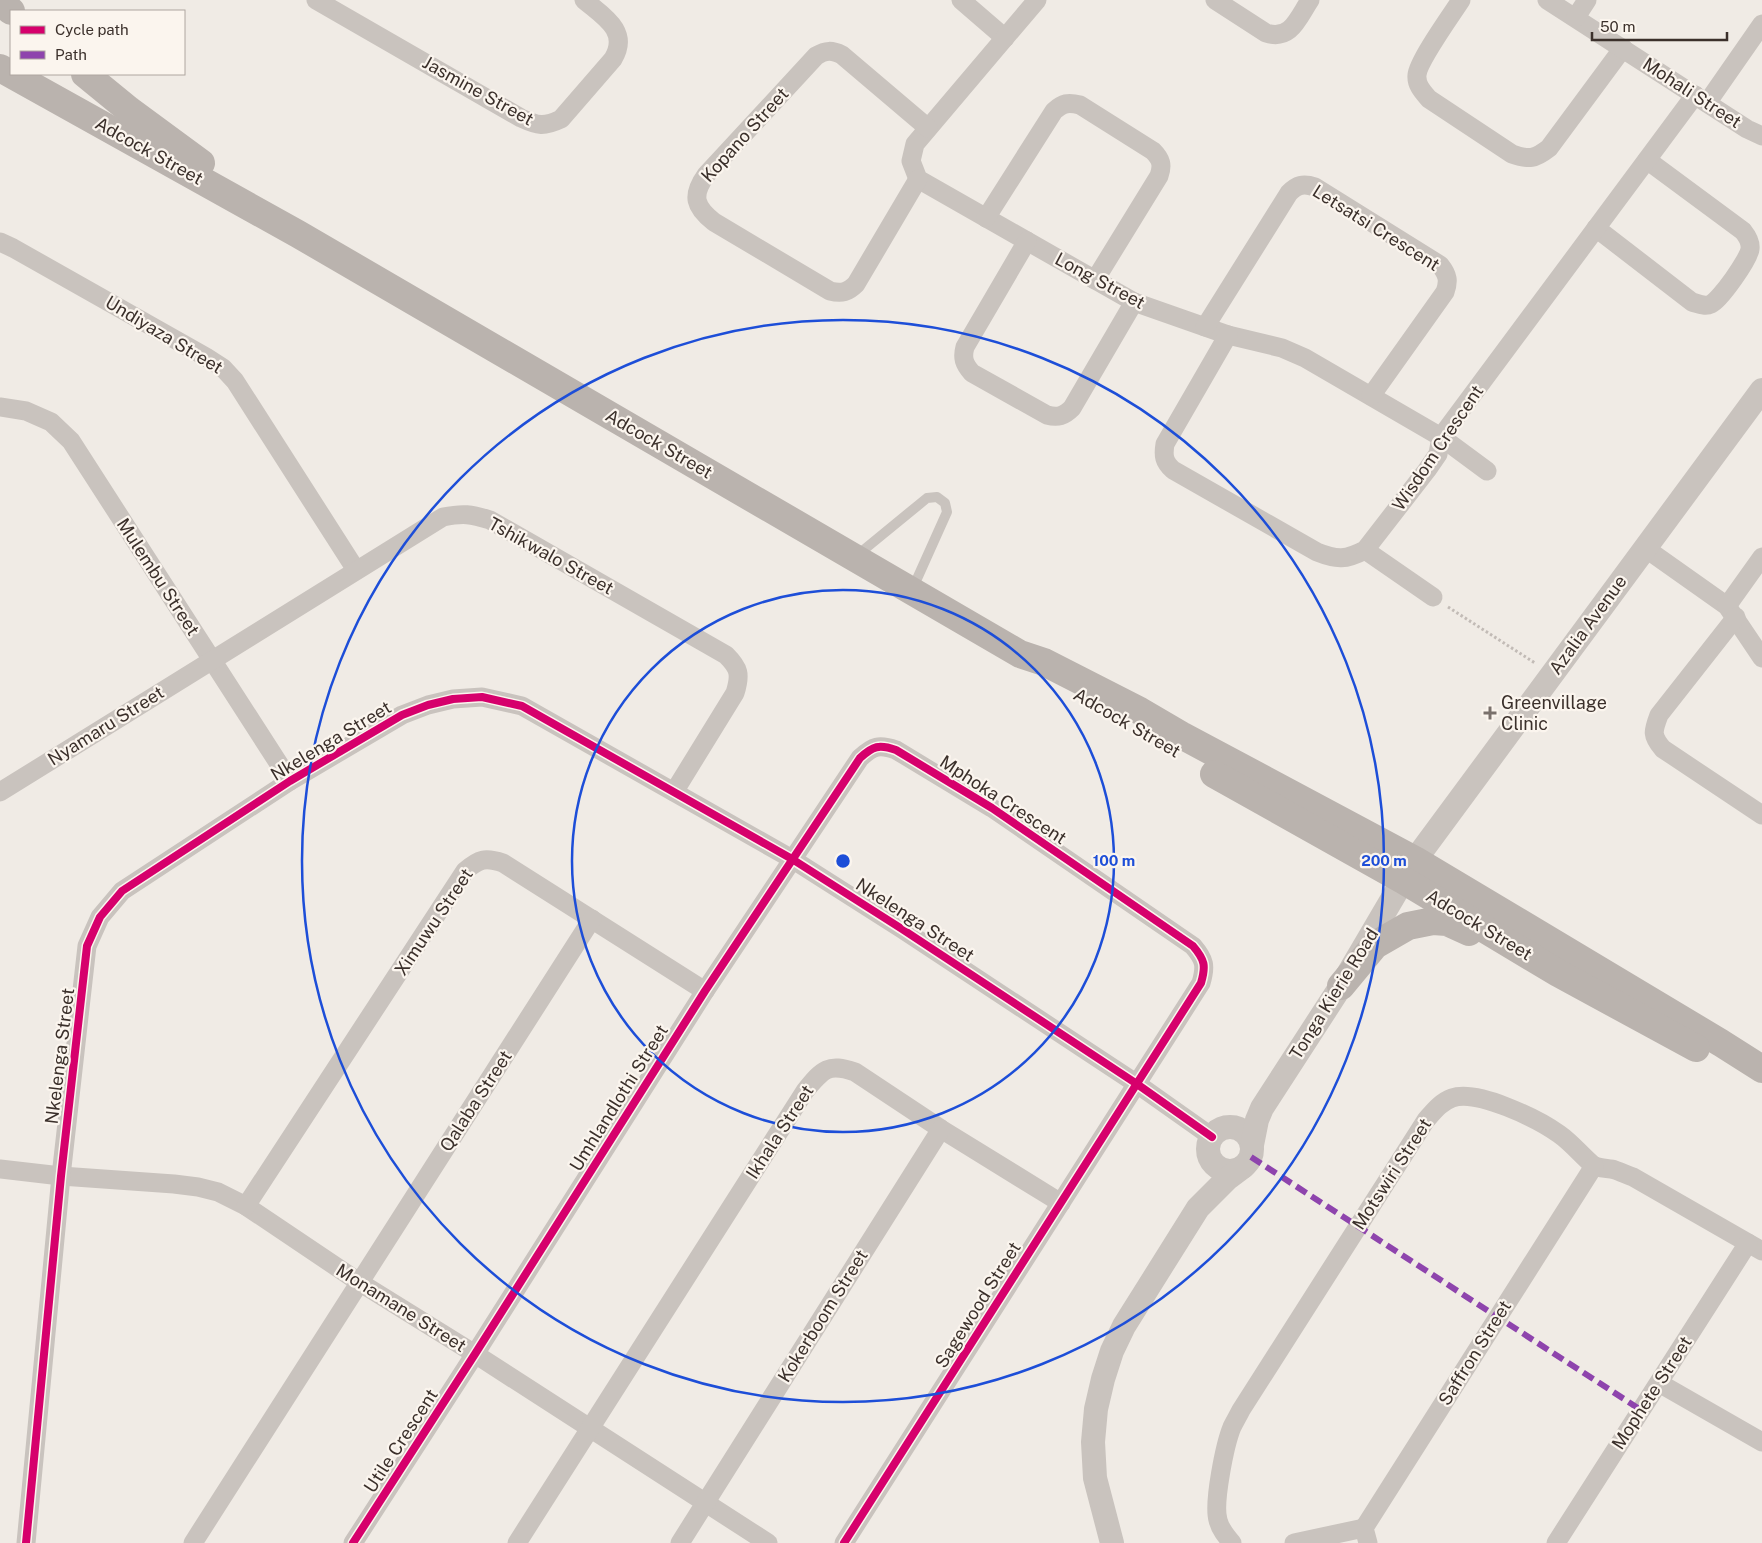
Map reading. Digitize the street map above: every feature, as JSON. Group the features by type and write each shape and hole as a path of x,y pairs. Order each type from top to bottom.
{"main road":[{"path":"0,2 10,10"},
{"name":"Adcock Street","path":"13,75 298,234 1020,654 1044,662 1140,711 1409,870 1721,1043 1762,1070"},
{"name":"Adcock Street","path":"87,75 129,110 298,234"},
{"name":"Adcock Street","path":"1409,870 1558,973 1712,1057 1762,1080"},
{"path":"1341,986 1375,946 1408,926 1433,921 1448,922 1459,926 1519,959 1558,973"}],"street":[{"name":"Jasmine Street","path":"316,0 521,118 540,125 550,124 562,119 617,52 619,42 617,33 611,23 584,0"},
{"path":"961,0 1005,38"},
{"path":"918,179 911,162 915,144 1037,0"},
{"path":"1215,0 1266,33 1275,36 1284,34 1292,28 1310,0"},
{"path":"1461,0 1421,62 1417,75 1420,89 1429,99 1512,154 1525,158 1538,156 1549,148 1623,48"},
{"name":"Mohali Street","path":"1547,0 1747,129 1762,136"},
{"path":"1576,17 1587,0"},
{"name":"Wisdom Crescent","path":"1365,550 1438,454 1441,437 1647,160 1701,99 1762,24"},
{"name":"Kopano Street","path":"918,179 856,284 849,291 840,293 830,291 714,222 703,213 697,199 699,186 706,175 816,56 824,51 834,50 842,55 928,128"},
{"path":"986,218 1054,111 1061,104 1070,102 1080,105 1153,151 1160,158 1162,167 1159,176 1095,280"},
{"path":"1596,228 1692,302 1702,306 1712,304 1720,297 1747,257 1750,248 1749,238 1743,231 1647,160"},
{"name":"Long Street","path":"918,179 1134,302 1228,335 1282,348 1305,358 1441,437 1487,471"},
{"name":"Letsatsi Crescent","path":"1205,327 1289,193 1296,186 1306,184 1315,187 1440,265 1447,273 1448,283 1445,292 1371,396"},
{"path":"1027,241 966,347 963,356 965,366 972,373 1047,414 1056,417 1066,414 1072,408 1134,302"},
{"name":"Undiyaza Street","path":"0,242 206,356 223,368 235,382 356,570"},
{"path":"1228,335 1166,444 1163,454 1166,463 1173,470 1317,552 1333,558 1351,557 1365,550 1433,597"},
{"name":"Azalia Avenue","path":"1409,870 1762,390"},
{"name":"Mulembu Street","path":"0,407 26,411 51,422 70,441 290,781"},
{"name":"Tshikwalo Street","path":"212,660 443,517 459,513 473,514 490,520 726,655 736,665 739,679 735,693 674,792"},
{"path":"1645,548 1731,612 1762,658"},
{"path":"1762,557 1731,612 1659,715 1654,729 1655,740 1663,749 1762,815"},
{"name":"Nyamaru Street","path":"0,792 212,660"},
{"name":"Nkelenga Street","path":"26,1543 61,1176 87,946 100,917 122,891 290,781 402,715 428,705 453,699 482,697 522,706 792,859 1217,1138"},
{"name":"Mphoka Crescent","path":"792,859 860,758 870,749 883,746 896,750 992,808 1193,946 1202,957 1205,970 1201,983 1137,1084"},
{"name":"Ximuwu Street","path":"246,1206 466,871 476,862 489,858 503,863 705,991"},
{"name":"Umhlandlothi Street","path":"475,1354 705,991 792,859"},
{"name":"Tonga Kierie Road","path":"1252,1145 1262,1108 1341,986 1409,870"},
{"name":"Qalaba Street","path":"360,1282 592,919"},
{"name":"Ikhala Street","path":"517,1543 818,1074 831,1068 841,1067 855,1072 1061,1203"},
{"name":"Sagewood Street","path":"844,1543 1137,1084"},
{"name":"Motswiri Street","path":"1232,1543 1223,1532 1217,1519 1217,1505 1226,1447 1232,1428 1241,1410 1426,1120 1438,1106 1453,1097 1469,1096 1492,1102 1533,1119 1559,1134 1578,1149 1594,1166"},
{"name":"Tonga Kierie Road","path":"1217,1138 1262,1108"},
{"name":"Kokerboom Street","path":"680,1543 941,1128"},
{"path":"1112,1543 1095,1478 1093,1442 1096,1409 1103,1379 1112,1351 1124,1326 1198,1208 1227,1179 1243,1167 1250,1157 1252,1145 1242,1130 1217,1138"},
{"path":"1217,1138 1212,1160 1220,1168 1232,1170 1243,1167"},
{"path":"1198,1208 1217,1138"},
{"path":"1594,1166 1615,1170 1633,1177 1755,1247"},
{"name":"Saffron Street","path":"1366,1536 1594,1166"},
{"path":"0,1169 61,1176"},
{"name":"Monamane Street","path":"61,1176 198,1187 218,1192 246,1206 360,1282 768,1543"},
{"name":"Mophete Street","path":"1556,1543 1659,1383 1755,1247"},
{"path":"193,1543 360,1282"},
{"name":"Utile Crescent","path":"353,1543 475,1354"},
{"path":"1659,1383 1762,1442"},
{"path":"1294,1543 1366,1536"}],"lane":[{"path":"854,557 927,498 937,497 945,503 947,512 911,591"}],"path":[{"path":"1433,597 1552,674"}],"marked path":[{"path":"1251,1157 1641,1410"}],"cycle path":[{"path":"26,1543 61,1176 87,946 100,917 122,891 290,781 402,715 428,705 453,699 482,697 522,706 792,859 1137,1084 1212,1137"},
{"path":"353,1543 705,991 860,758 876,747 885,747 896,750 992,808 1193,946 1202,959 1204,972 1201,983 844,1543"}],"place":[{"name":"Greenvillage Clinic","path":"1490,713"}]}
